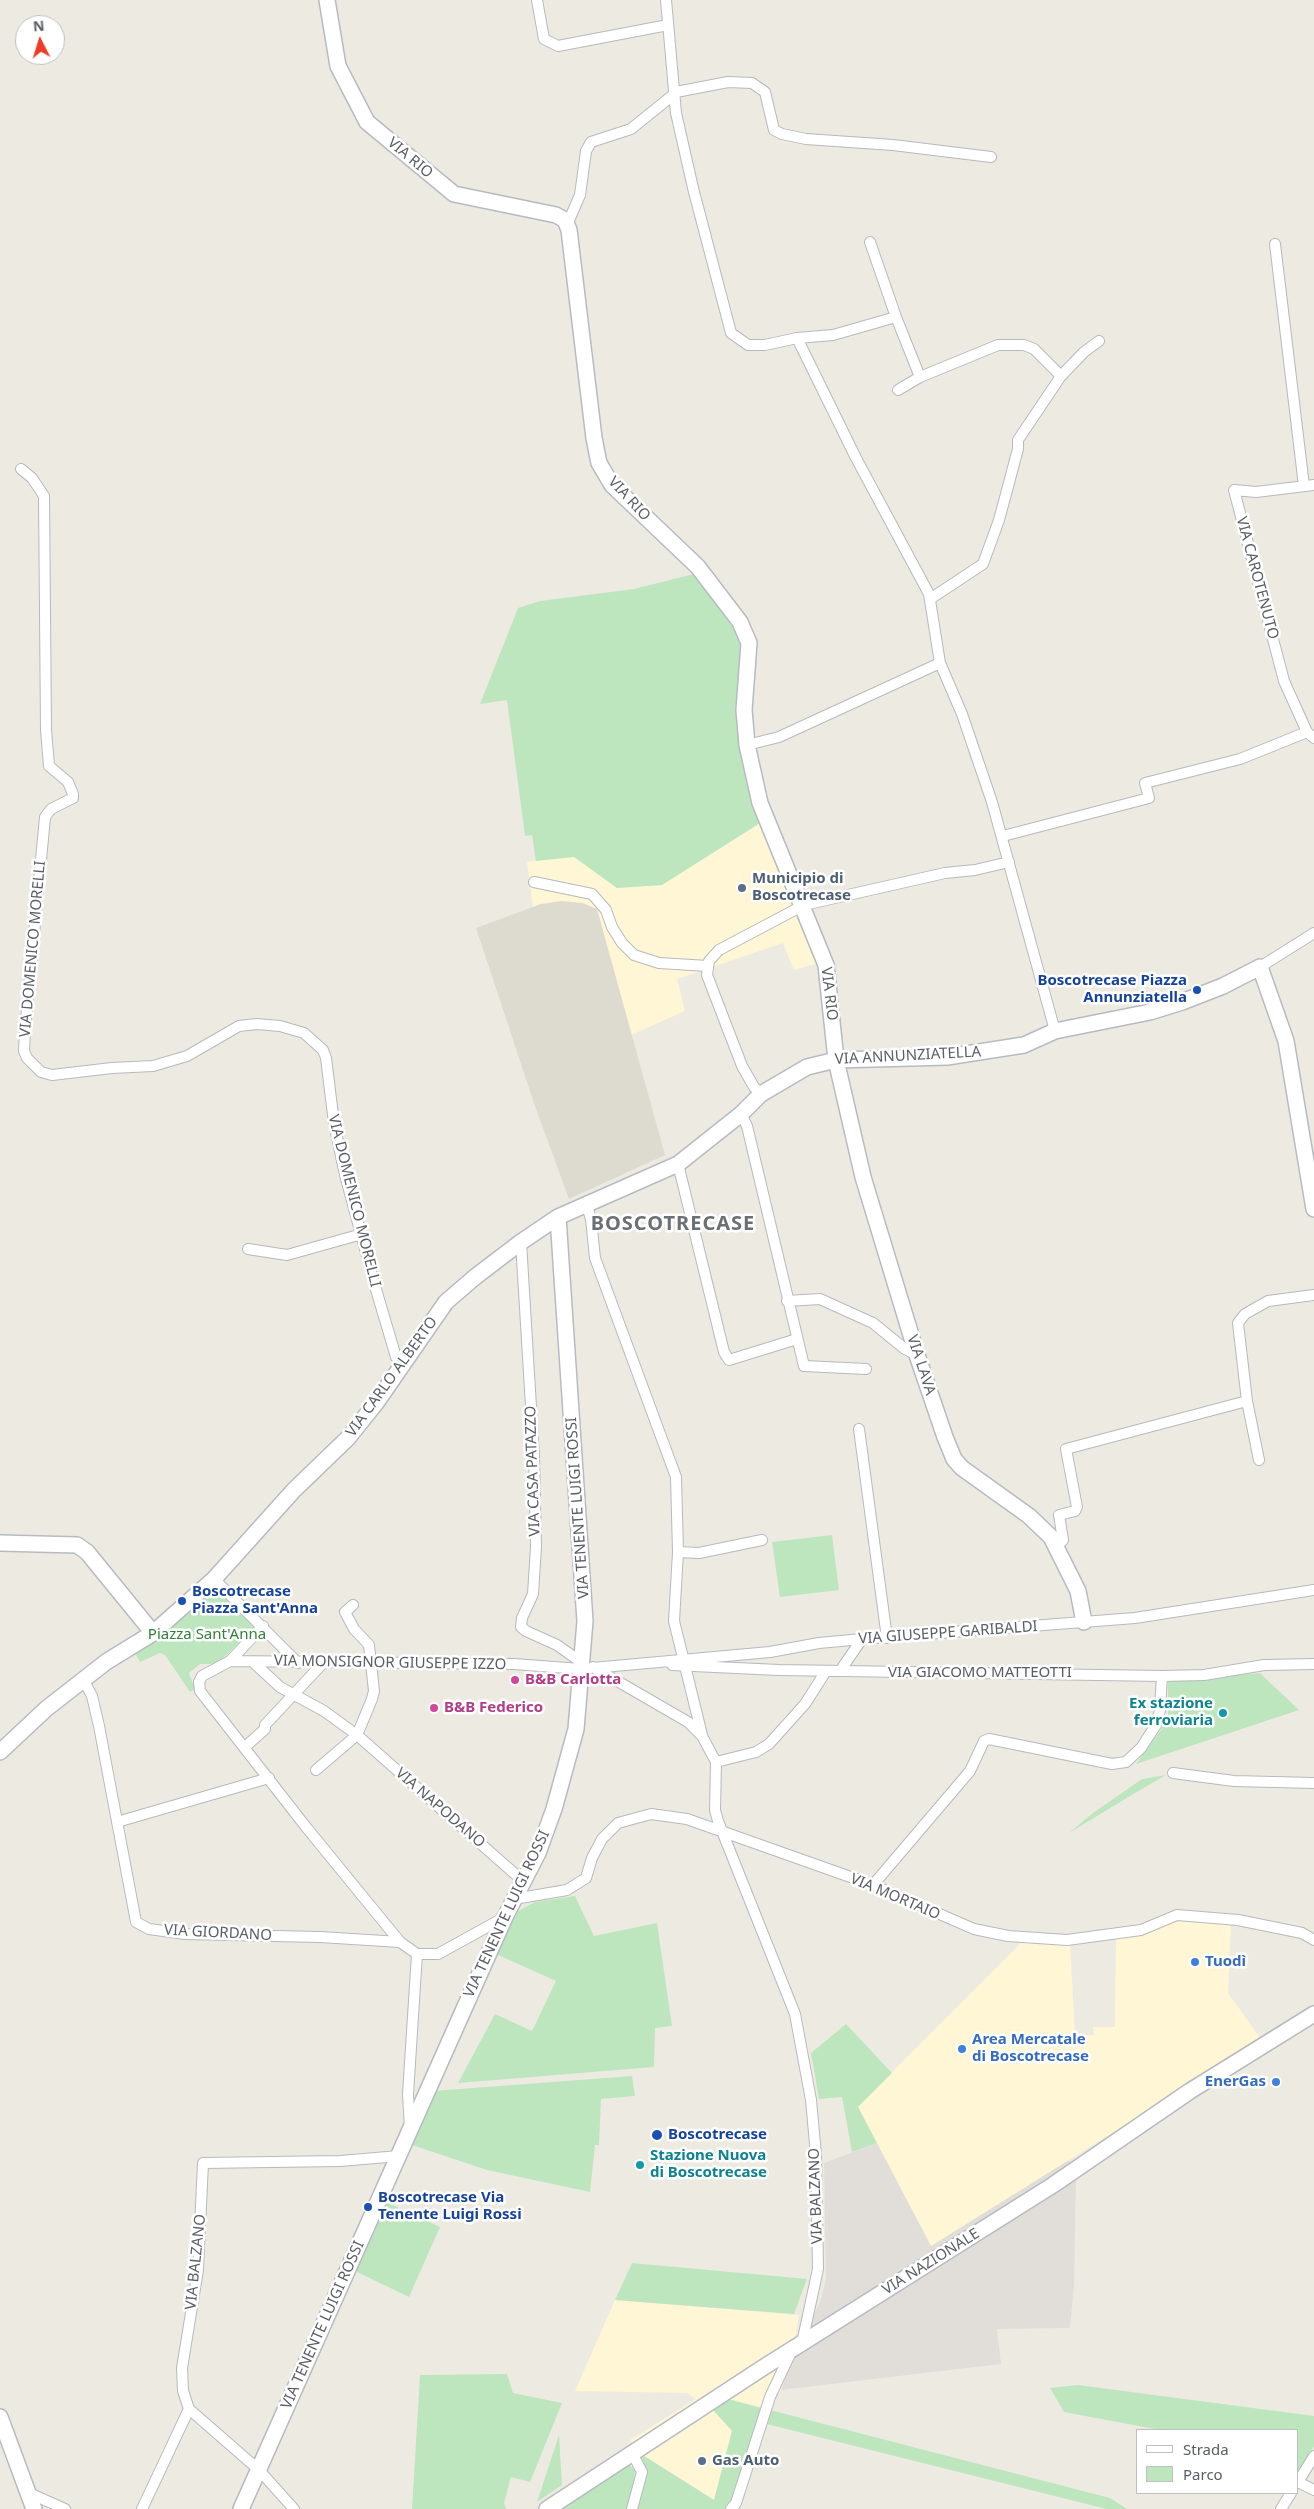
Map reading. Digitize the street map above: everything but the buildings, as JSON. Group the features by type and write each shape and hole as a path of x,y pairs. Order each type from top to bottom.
{"street":[{"name":"VIA RIO","path":"328,0 338,66 367,122 454,194 556,214 566,220 594,438 600,463 612,485 698,567 740,622 749,643 744,710 747,745 760,803 804,905 826,965 836,1060"},
{"path":"536,0 544,39 558,46 668,25"},
{"path":"666,0 674,94 693,188 731,333 748,345 765,345 797,338 833,335 896,317"},
{"path":"567,225 580,195 586,152 591,142 630,129 674,94 728,82 752,83 765,92 774,130 782,134 991,157"},
{"path":"870,242 896,317 920,377"},
{"path":"1275,244 1309,486"},
{"path":"797,338 856,458 930,599 940,663 962,714 1003,836 1055,1031"},
{"path":"930,599 983,564 999,520 1018,449 1018,440 1061,376 1084,352 1099,341"},
{"path":"898,390 920,377 998,345 1024,345 1034,349 1061,376"},
{"name":"VIA DOMENICO MORELLI","path":"21,469 32,478 44,496 46,730 49,766 68,782 73,794 73,798 51,809 45,817 24,1030 24,1051 31,1065 41,1072 52,1075 112,1068 153,1066 187,1056 239,1026 257,1024 280,1026 304,1032 323,1050 326,1058 336,1135 396,1357 402,1364"},
{"name":"VIA CAROTENUTO","path":"1309,486 1256,492 1234,490 1284,681 1311,735"},
{"path":"747,745 779,736 940,663"},
{"path":"1003,836 1149,798 1145,783 1240,759 1311,735"},
{"path":"761,1094 754,1087 742,1066 707,975 709,961 719,950 804,905 945,873 974,870 1009,862"},
{"path":"534,882 592,894 606,910 612,927 622,943 634,956 658,963 708,966"},
{"path":"1314,933 1260,967 1286,1041 1314,1209"},
{"name":"VIA ANNUNZIATELLA","path":"558,1217 678,1164 741,1114 761,1094 808,1067 836,1060 947,1057 1024,1045 1055,1031 1158,1009 1223,986 1260,967"},
{"name":"VIA LAVA","path":"836,1060 863,1177 917,1355 954,1459 962,1468 1029,1516 1051,1537 1078,1591 1084,1622"},
{"path":"741,1114 746,1126 804,1366 866,1369"},
{"path":"678,1164 724,1352 729,1360 797,1339"},
{"path":"586,1203 591,1219 595,1258 676,1477 678,1552 673,1614 683,1663 702,1736 716,1762 756,1752 769,1744 805,1704 826,1671"},
{"name":"VIA CARLO ALBERTO","path":"0,1752 46,1709 83,1679 153,1633 214,1579 294,1490 348,1438 376,1403 446,1302 521,1242 558,1217"},
{"name":"VIA TENENTE LUIGI ROSSI","path":"241,2509 514,1899 538,1853 554,1809 576,1729 585,1666 585,1621 558,1217"},
{"path":"248,1249 288,1255 362,1234"},
{"name":"VIA CASA PATAZZO","path":"521,1242 534,1456 536,1547 533,1594 522,1618 521,1626 526,1631 558,1645 585,1666"},
{"path":"1259,1460 1247,1401 1238,1323 1244,1314 1268,1301 1314,1295"},
{"path":"787,1301 820,1299 873,1323 904,1349 917,1355"},
{"path":"1056,1548 1063,1540 1059,1515 1075,1511 1078,1507 1066,1449 1247,1401"},
{"path":"859,1429 887,1638"},
{"path":"678,1552 699,1553 762,1540"},
{"path":"0,1543 77,1545 87,1552 153,1633"},
{"path":"214,1579 298,1663"},
{"name":"VIA GIUSEPPE GARIBALDI","path":"683,1663 862,1639 1135,1618 1314,1590"},
{"path":"316,1770 357,1735 372,1699 371,1662 368,1645 354,1628 345,1612 353,1605"},
{"path":"263,1626 230,1660 202,1676 199,1682 200,1692 306,1827 400,1942 417,1954 438,1954 506,1917"},
{"path":"840,1671 862,1639"},
{"name":"VIA MONSIGNOR GIUSEPPE IZZO","path":"230,1660 298,1663 371,1662 585,1666"},
{"name":"VIA NAPODANO","path":"253,1662 280,1687 324,1711 357,1735 523,1881"},
{"path":"245,1747 265,1729 265,1725 323,1663"},
{"name":"VIA GIACOMO MATTEOTTI","path":"585,1666 683,1663 826,1671 1162,1676 1204,1675 1264,1665 1314,1664"},
{"path":"585,1666 688,1722 702,1736"},
{"path":"874,1885 941,1802 970,1771 984,1741 989,1739 1112,1764 1126,1762 1141,1748 1156,1724 1160,1710 1162,1676"},
{"name":"VIA GIORDANO","path":"83,1679 92,1696 136,1922 149,1929 185,1934 320,1937 400,1942"},
{"name":"VIA BALZANO","path":"716,1762 715,1810 722,1833 795,2014 810,2100 816,2155 818,2269 797,2346 770,2397 736,2503 731,2509"},
{"path":"1173,1773 1234,1781 1314,1784"},
{"path":"117,1822 269,1778"},
{"name":"VIA MORTAIO","path":"514,1899 567,1890 586,1878 592,1858 602,1839 618,1823 651,1814 687,1820 874,1885 974,1929 1008,1936 1067,1940 1141,1930 1177,1915 1238,1920 1302,1933 1314,1940"},
{"path":"410,2130 408,2094 417,1954"},
{"name":"VIA NAZIONALE","path":"547,2509 797,2346 1053,2185 1190,2091 1314,2014"},
{"name":"VIA BALZANO","path":"189,2409 183,2391 182,2368 198,2270 203,2163 340,2161 399,2156"},
{"path":"142,2509 189,2409 258,2470 294,2509"},
{"path":"0,2417 34,2509"},
{"path":"632,2454 642,2472 632,2509"},
{"path":"1299,2480 1314,2456"},
{"path":"1299,2482 1314,2490"},
{"path":"29,2493 64,2509"},
{"path":"1282,2509 1290,2494"}],"shaded area":[{"path":"760,823 820,963 794,970 783,943 677,979 685,1011 631,1035 597,910 541,904 533,907 527,862 574,856 617,888 662,885"},
{"path":"562,901 582,903 597,909 665,1155 569,1199 535,1106 476,928 541,904"},
{"path":"1177,1918 1231,1923 1228,1993 1261,2039 931,2247 857,2107 1021,1943 1070,1943 1075,2035 1094,2035 1093,2027 1115,2027 1116,1938"},
{"path":"877,2143 931,2246 1069,2160 1076,2177 1074,2285 1070,2328 997,2329 1001,2364 781,2390 792,2361 820,2302 826,2280 824,2163"},
{"path":"615,2300 799,2315 792,2361 781,2390 774,2398 770,2410 732,2431 714,2500 641,2454 630,2440 696,2399 687,2393 575,2391"}],"green space":[{"path":"694,574 741,639 742,657 736,704 739,743 760,823 662,885 617,888 574,857 536,861 532,835 525,836 507,700 480,704 518,608 540,601 634,589"},
{"path":"832,1535 839,1590 780,1597 772,1542"},
{"name":"Piazza Sant'Anna","path":"217,1589 254,1628 217,1664 200,1664 189,1673 195,1689 190,1692 165,1655 160,1653 140,1662 135,1653 161,1637"},
{"path":"1260,1673 1299,1710 1136,1764 1168,1720 1168,1681"},
{"path":"1166,1775 1069,1833 1093,1813 1142,1779"},
{"path":"575,1896 594,1936 657,1923 672,2026 655,2028 654,2067 458,2083 495,2014 532,2031 556,1981 496,1954 513,1914 535,1902"},
{"path":"846,2024 892,2073 858,2107 877,2143 852,2152 842,2097 819,2099 811,2053"},
{"path":"632,2076 635,2096 601,2099 599,2145 595,2145 590,2192 487,2170 409,2144 433,2091"},
{"path":"384,2201 440,2227 409,2297 353,2270"},
{"path":"632,2263 807,2279 794,2314 615,2300"},
{"path":"507,2374 513,2393 562,2403 530,2482 511,2477 504,2503 506,2509 412,2509 420,2375"},
{"path":"1078,2385 1314,2416 1314,2446 1299,2471 1299,2429 1155,2429 1064,2412 1050,2388"},
{"path":"728,2399 762,2408 733,2503 727,2509 635,2509 647,2475 641,2454 714,2500 732,2431 713,2410"},
{"path":"770,2410 1110,2498 1127,2509 1107,2509 767,2424"},
{"path":"559,2435 562,2485 537,2502"},
{"path":"628,2463 635,2471 634,2486 626,2509 555,2509"}],"place":[{"name":"Municipio di Boscotrecase","path":"742,888"},
{"name":"Boscotrecase Piazza Annunziatella","path":"1197,990"},
{"name":"Boscotrecase Piazza Sant'Anna","path":"182,1601"},
{"name":"B&B Carlotta","path":"515,1680"},
{"name":"B&B Federico","path":"434,1708"},
{"name":"Ex stazione ferroviaria","path":"1223,1713"},
{"name":"Tuodì","path":"1195,1962"},
{"name":"Area Mercatale di Boscotrecase","path":"962,2049"},
{"name":"EnerGas","path":"1276,2082"},
{"name":"Boscotrecase","path":"657,2135"},
{"name":"Stazione Nuova di Boscotrecase","path":"640,2165"},
{"name":"Boscotrecase Via Tenente Luigi Rossi","path":"368,2207"},
{"name":"Gas Auto","path":"702,2461"}],"district":[{"name":"BOSCOTRECASE","path":"673,1224"}]}
